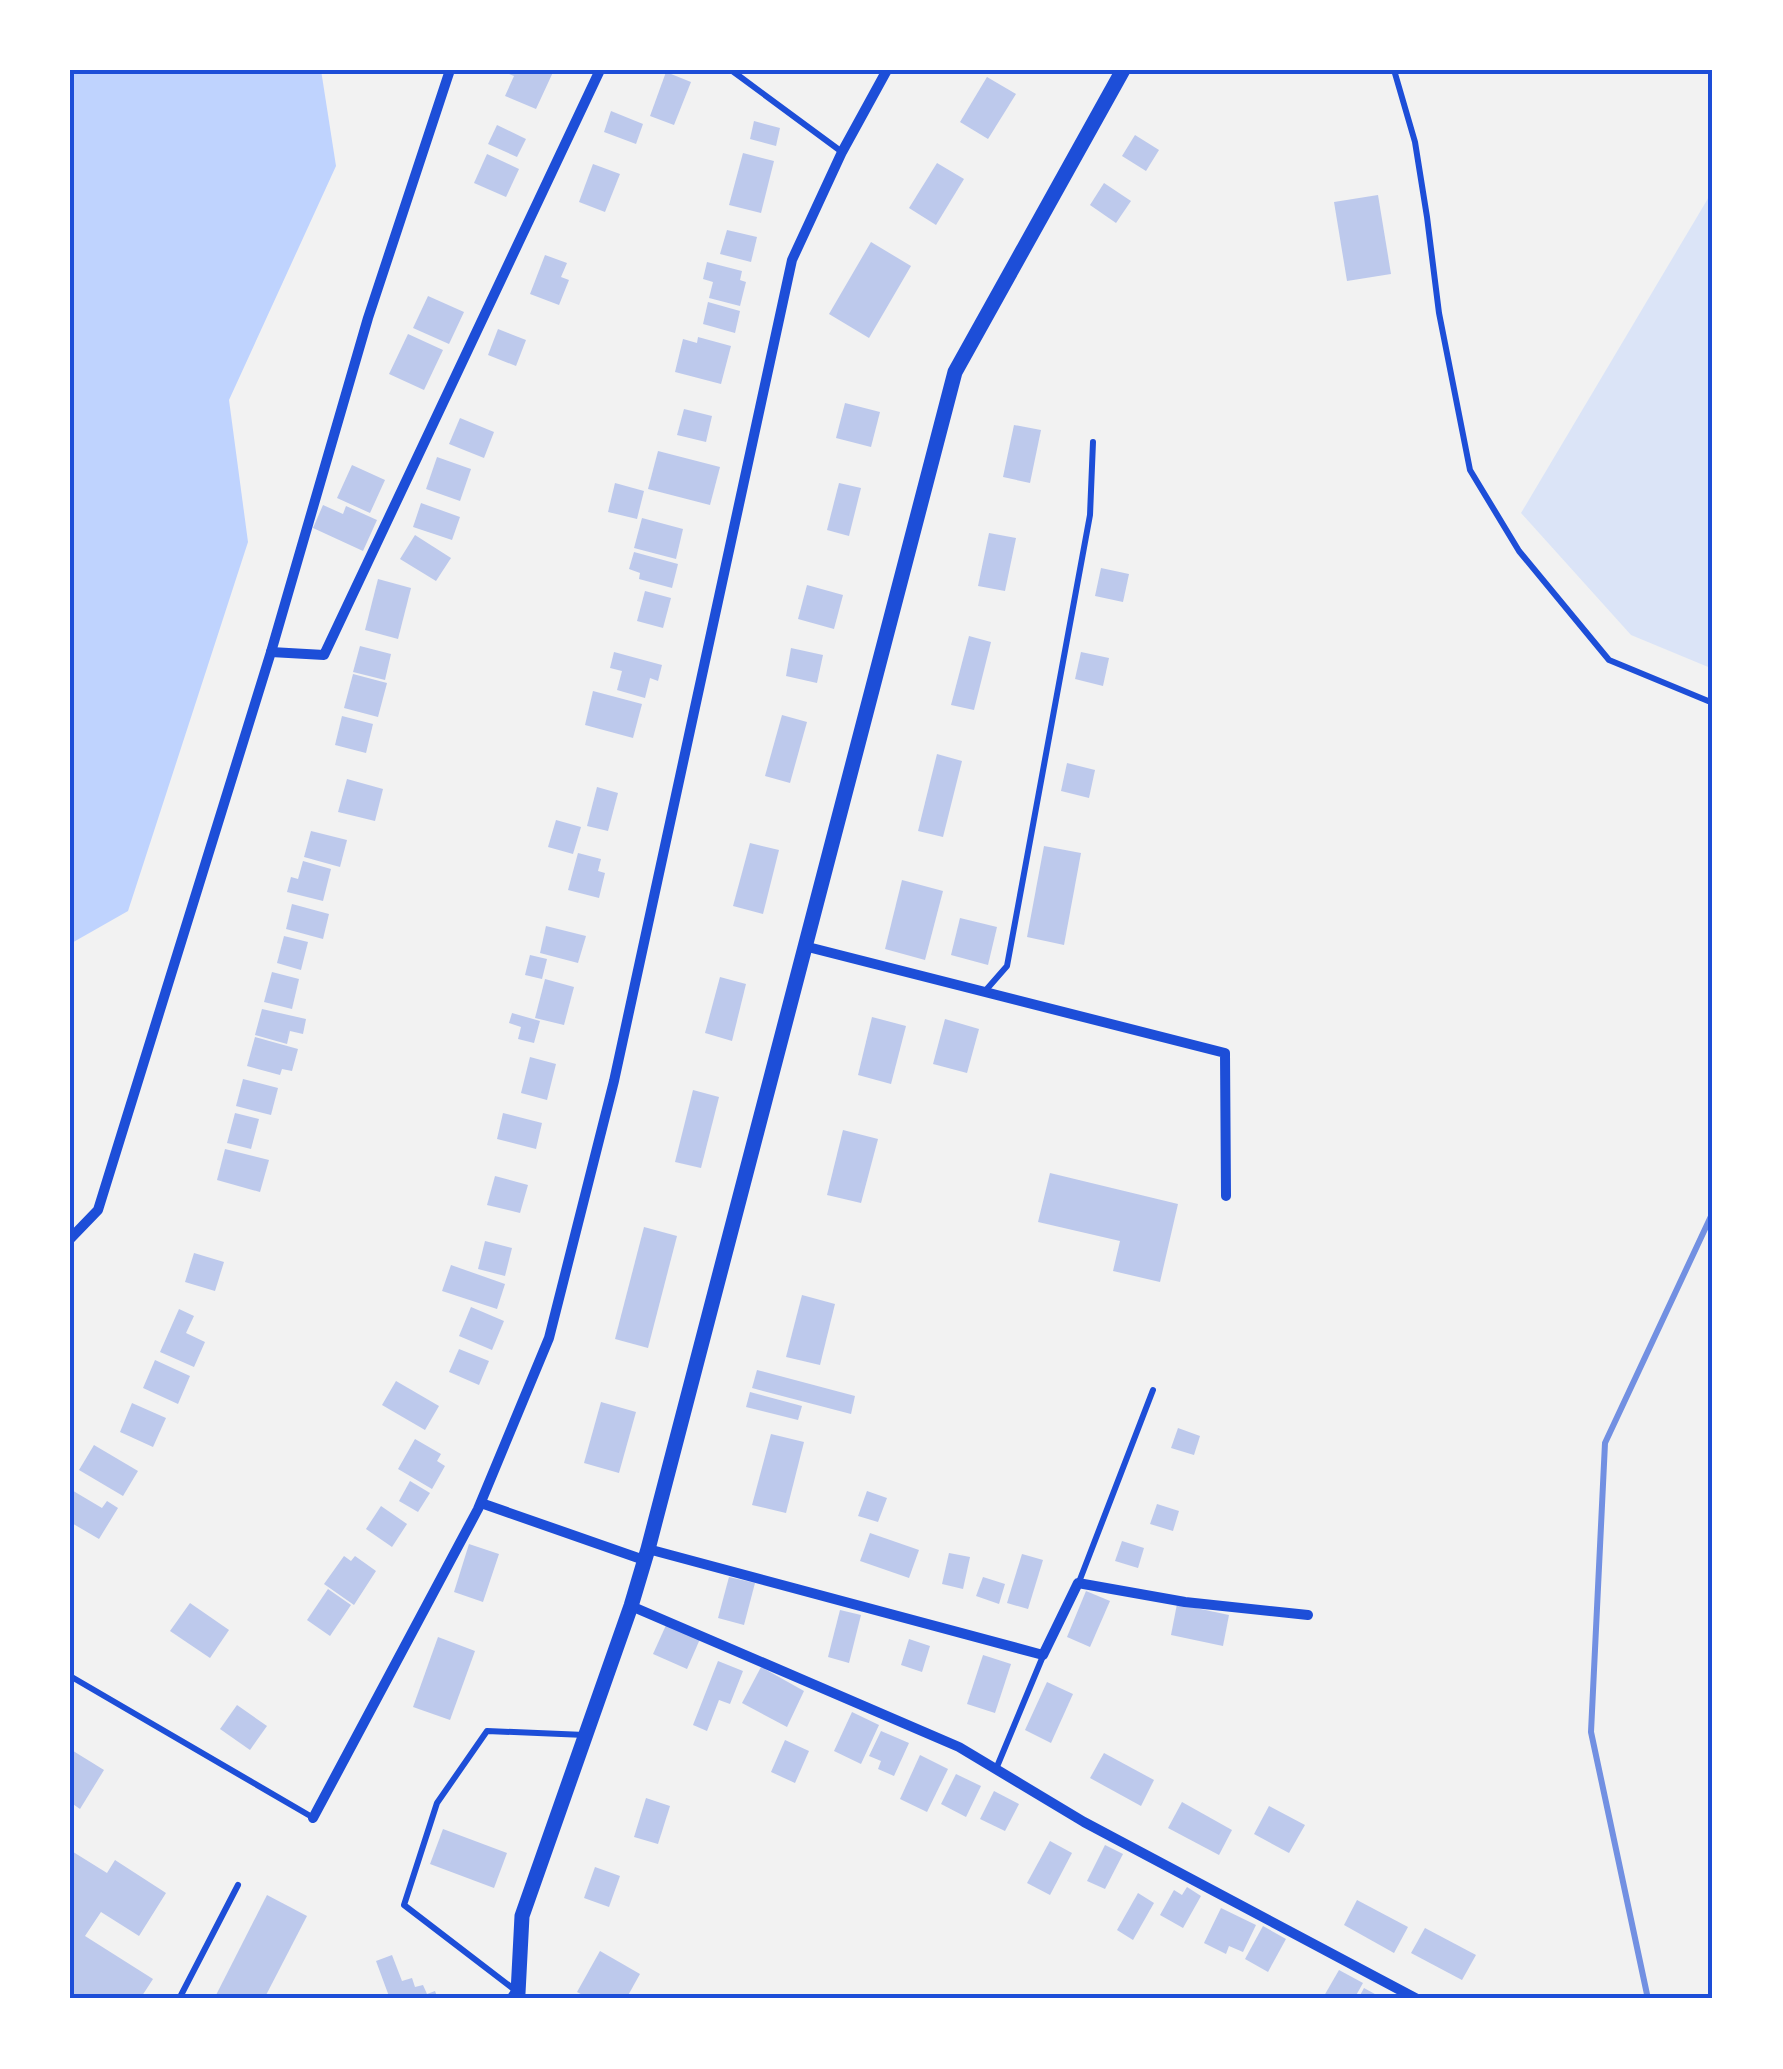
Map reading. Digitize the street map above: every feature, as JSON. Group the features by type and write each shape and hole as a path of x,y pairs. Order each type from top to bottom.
{"street":[{"path":"70,1239 98,1210 368,318 450,70"},
{"path":"270,652 324,655 600,70"},
{"path":"314,1818 481,1503 549,1338 614,1081 792,260 842,152 887,70"},
{"path":"521,1997 522,1916 646,1554 955,372 1123,70"},
{"path":"804,946 1225,1052 1226,1196"},
{"path":"481,1503 646,1554 1043,1656 1078,1583 1186,1602 1308,1615"},
{"path":"631,1606 959,1747 1084,1822 1417,1999"}],"lane":[{"path":"731,70 842,152"},
{"path":"1394,70 1415,142 1438,312 1470,470 1519,550 1609,660 1713,703"},
{"path":"986,990 1008,966 1090,515 1093,442"},
{"path":"1078,1583 1152,1390"},
{"path":"996,1770 1043,1656"},
{"path":"70,1676 314,1818"},
{"path":"521,1997 404,1905 437,1803 487,1732 587,1735"},
{"path":"179,1999 238,1885"}],"shaded area":[{"path":"1713,190 1713,669 1631,635 1521,513"}],"water":[{"path":"70,70 321,70 336,166 229,400 248,542 128,911 70,944"}],"building":[{"path":"510,70 554,70 536,109 505,96 514,76 509,74"},
{"path":"666,72 691,82 674,125 650,116"},
{"path":"987,77 1016,94 988,139 960,122"},
{"path":"611,111 643,124 636,144 604,132"},
{"path":"754,121 780,128 776,146 750,139"},
{"path":"497,125 526,139 517,157 488,144"},
{"path":"1135,135 1159,150 1146,171 1122,156"},
{"path":"743,153 774,161 761,213 729,205"},
{"path":"487,154 519,169 506,197 474,183"},
{"path":"937,163 964,179 936,225 909,208"},
{"path":"593,164 620,174 605,212 579,202"},
{"path":"1104,183 1131,201 1116,223 1090,205"},
{"path":"1378,195 1391,274 1347,281 1334,202"},
{"path":"727,230 757,237 751,262 720,254"},
{"path":"871,242 911,266 869,338 829,314"},
{"path":"545,255 567,263 561,277 569,280 559,305 530,294"},
{"path":"707,262 742,271 740,280 746,282 740,306 709,298 713,282 703,279"},
{"path":"428,296 464,312 449,344 413,328"},
{"path":"708,302 740,311 735,333 703,324"},
{"path":"498,329 526,340 516,366 488,355"},
{"path":"408,334 443,350 424,390 389,374"},
{"path":"698,337 731,346 721,384 675,372 683,339 697,343"},
{"path":"845,403 880,412 871,447 836,438"},
{"path":"684,409 712,416 706,442 677,435"},
{"path":"460,418 494,432 484,458 449,444"},
{"path":"1014,425 1041,430 1030,483 1003,477"},
{"path":"658,451 720,467 710,505 648,489"},
{"path":"437,457 471,469 460,501 426,489"},
{"path":"352,465 385,480 370,513 337,498"},
{"path":"615,483 644,491 637,519 608,512"},
{"path":"839,483 861,488 849,536 827,530"},
{"path":"421,503 460,517 452,540 413,527"},
{"path":"323,505 343,514 346,506 377,520 363,551 313,528"},
{"path":"642,518 683,529 676,559 634,548"},
{"path":"989,533 1016,538 1005,591 978,586"},
{"path":"415,535 451,558 436,581 400,559"},
{"path":"634,552 678,564 672,588 639,579 640,573 629,569"},
{"path":"1101,568 1129,574 1123,602 1095,596"},
{"path":"378,579 411,588 398,639 365,630"},
{"path":"807,585 843,595 834,629 798,619"},
{"path":"645,591 671,598 663,628 637,621"},
{"path":"969,636 991,642 974,710 951,705"},
{"path":"360,646 391,654 385,680 353,672"},
{"path":"791,648 823,655 817,683 786,676"},
{"path":"614,652 662,665 658,681 650,678 645,698 617,690 622,671 610,668"},
{"path":"1081,652 1109,658 1103,686 1075,679"},
{"path":"353,674 387,683 378,717 344,708"},
{"path":"593,691 642,704 633,738 585,725"},
{"path":"782,715 807,722 790,783 765,776"},
{"path":"342,716 373,724 366,753 335,745"},
{"path":"937,754 962,761 943,837 918,831"},
{"path":"1067,763 1095,770 1089,798 1061,791"},
{"path":"347,779 383,789 375,821 338,812"},
{"path":"597,787 618,793 608,831 587,826"},
{"path":"556,820 581,827 573,854 548,847"},
{"path":"311,831 347,840 340,867 304,857"},
{"path":"750,843 779,850 763,914 733,906"},
{"path":"1044,846 1081,853 1064,945 1027,937"},
{"path":"578,853 601,859 598,871 605,873 599,898 568,890"},
{"path":"303,861 331,869 323,901 287,892 291,877 298,879"},
{"path":"902,880 943,891 925,960 885,949"},
{"path":"292,904 329,914 323,939 286,929"},
{"path":"960,918 997,927 988,965 951,955"},
{"path":"546,926 586,936 578,963 540,953"},
{"path":"284,936 308,942 301,970 277,963"},
{"path":"530,955 547,959 542,979 525,975"},
{"path":"272,972 299,979 292,1009 264,1002"},
{"path":"720,977 746,984 732,1041 705,1033"},
{"path":"545,979 574,987 564,1025 535,1018"},
{"path":"262,1009 306,1019 303,1034 290,1031 287,1044 255,1035"},
{"path":"512,1013 540,1021 534,1043 518,1039 521,1027 509,1023"},
{"path":"872,1017 906,1026 891,1084 858,1075"},
{"path":"945,1019 979,1029 967,1073 933,1064"},
{"path":"255,1037 298,1049 292,1071 282,1069 280,1075 247,1066"},
{"path":"530,1057 556,1064 547,1100 521,1093"},
{"path":"243,1079 278,1088 271,1115 236,1106"},
{"path":"693,1090 719,1097 701,1168 675,1162"},
{"path":"235,1113 259,1119 251,1149 227,1143"},
{"path":"503,1113 542,1123 536,1149 497,1139"},
{"path":"843,1130 878,1139 861,1203 827,1195"},
{"path":"225,1149 269,1160 260,1192 217,1180"},
{"path":"1050,1173 1178,1204 1160,1282 1113,1271 1120,1241 1038,1222"},
{"path":"495,1176 528,1185 520,1213 487,1205"},
{"path":"644,1227 677,1236 648,1348 615,1339"},
{"path":"485,1241 512,1248 505,1276 478,1269"},
{"path":"194,1253 224,1262 215,1291 185,1282"},
{"path":"451,1265 505,1284 497,1309 442,1291"},
{"path":"802,1295 835,1304 820,1365 786,1357"},
{"path":"471,1307 504,1321 492,1350 459,1336"},
{"path":"179,1309 194,1316 186,1333 205,1342 194,1367 160,1352"},
{"path":"459,1349 489,1361 479,1385 449,1372"},
{"path":"155,1360 190,1376 178,1404 143,1388"},
{"path":"757,1370 855,1396 851,1414 752,1388"},
{"path":"396,1381 439,1406 425,1430 382,1405"},
{"path":"750,1392 802,1406 798,1420 746,1407"},
{"path":"601,1402 636,1412 619,1473 584,1463"},
{"path":"132,1403 166,1418 153,1447 120,1432"},
{"path":"1178,1428 1200,1436 1194,1455 1171,1448"},
{"path":"771,1434 804,1442 786,1513 752,1505"},
{"path":"415,1439 441,1454 437,1461 445,1466 432,1489 398,1469"},
{"path":"94,1445 138,1471 123,1496 79,1470"},
{"path":"410,1481 430,1493 418,1512 399,1501"},
{"path":"70,1489 102,1508 107,1501 118,1508 99,1539 70,1522"},
{"path":"867,1491 887,1498 878,1522 858,1516"},
{"path":"1157,1504 1179,1511 1173,1531 1150,1524"},
{"path":"381,1506 407,1524 392,1547 366,1529"},
{"path":"870,1533 919,1550 909,1578 860,1561"},
{"path":"1122,1541 1144,1548 1138,1568 1115,1561"},
{"path":"469,1544 499,1554 483,1602 454,1592"},
{"path":"949,1553 970,1557 963,1589 942,1584"},
{"path":"1022,1554 1043,1560 1028,1609 1007,1603"},
{"path":"344,1556 351,1561 355,1556 376,1571 354,1605 324,1584"},
{"path":"729,1577 755,1583 744,1625 718,1618"},
{"path":"983,1577 1005,1584 999,1604 976,1596"},
{"path":"328,1589 351,1605 330,1636 307,1620"},
{"path":"1086,1591 1110,1601 1090,1647 1067,1637"},
{"path":"190,1603 229,1630 210,1658 170,1631"},
{"path":"1177,1604 1229,1615 1223,1646 1171,1635"},
{"path":"840,1610 861,1615 849,1663 828,1657"},
{"path":"667,1623 700,1639 687,1669 653,1654"},
{"path":"438,1637 475,1651 450,1720 413,1707"},
{"path":"909,1639 930,1646 922,1672 901,1665"},
{"path":"983,1655 1011,1664 995,1713 967,1704"},
{"path":"718,1661 743,1671 730,1704 719,1700 707,1731 693,1725"},
{"path":"761,1667 804,1691 787,1727 742,1703"},
{"path":"1047,1682 1073,1694 1051,1743 1025,1730"},
{"path":"237,1705 267,1726 250,1750 220,1729"},
{"path":"852,1712 879,1725 861,1764 834,1751"},
{"path":"881,1731 909,1743 894,1776 878,1769 881,1761 869,1756"},
{"path":"785,1740 809,1751 795,1783 771,1772"},
{"path":"70,1749 104,1770 80,1809 70,1802"},
{"path":"1104,1753 1154,1780 1141,1806 1090,1778"},
{"path":"920,1755 948,1769 927,1812 900,1799"},
{"path":"956,1774 981,1786 966,1817 941,1804"},
{"path":"994,1791 1019,1804 1005,1831 980,1819"},
{"path":"646,1798 670,1806 658,1844 634,1837"},
{"path":"1182,1802 1232,1830 1219,1855 1168,1828"},
{"path":"1269,1806 1305,1825 1289,1853 1254,1834"},
{"path":"443,1829 507,1853 494,1888 430,1864"},
{"path":"1050,1841 1072,1853 1050,1895 1027,1883"},
{"path":"1105,1845 1123,1854 1105,1889 1087,1881"},
{"path":"70,1850 107,1873 115,1860 166,1893 139,1936 101,1912 85,1936 153,1979 140,1999 70,1999"},
{"path":"595,1867 620,1876 609,1907 584,1898"},
{"path":"1187,1887 1201,1896 1183,1928 1160,1915 1174,1890 1182,1895"},
{"path":"1138,1893 1154,1903 1133,1940 1117,1930"},
{"path":"267,1895 307,1916 264,1999 214,1999"},
{"path":"1357,1900 1408,1927 1394,1953 1344,1925"},
{"path":"1221,1908 1256,1925 1243,1952 1229,1946 1226,1954 1204,1943"},
{"path":"1263,1926 1286,1939 1268,1972 1245,1959"},
{"path":"1425,1928 1476,1955 1462,1980 1411,1953"},
{"path":"600,1951 640,1974 626,1999 590,1999 577,1992"},
{"path":"392,1955 402,1981 412,1978 415,1987 423,1985 427,1994 435,1991 438,1999 390,1999 376,1961"},
{"path":"1339,1970 1363,1983 1354,1999 1324,1996"},
{"path":"1364,1988 1384,1999 1358,1999"}],"railway":[{"path":"1648,1999 1591,1732 1605,1443 1713,1212"}]}
